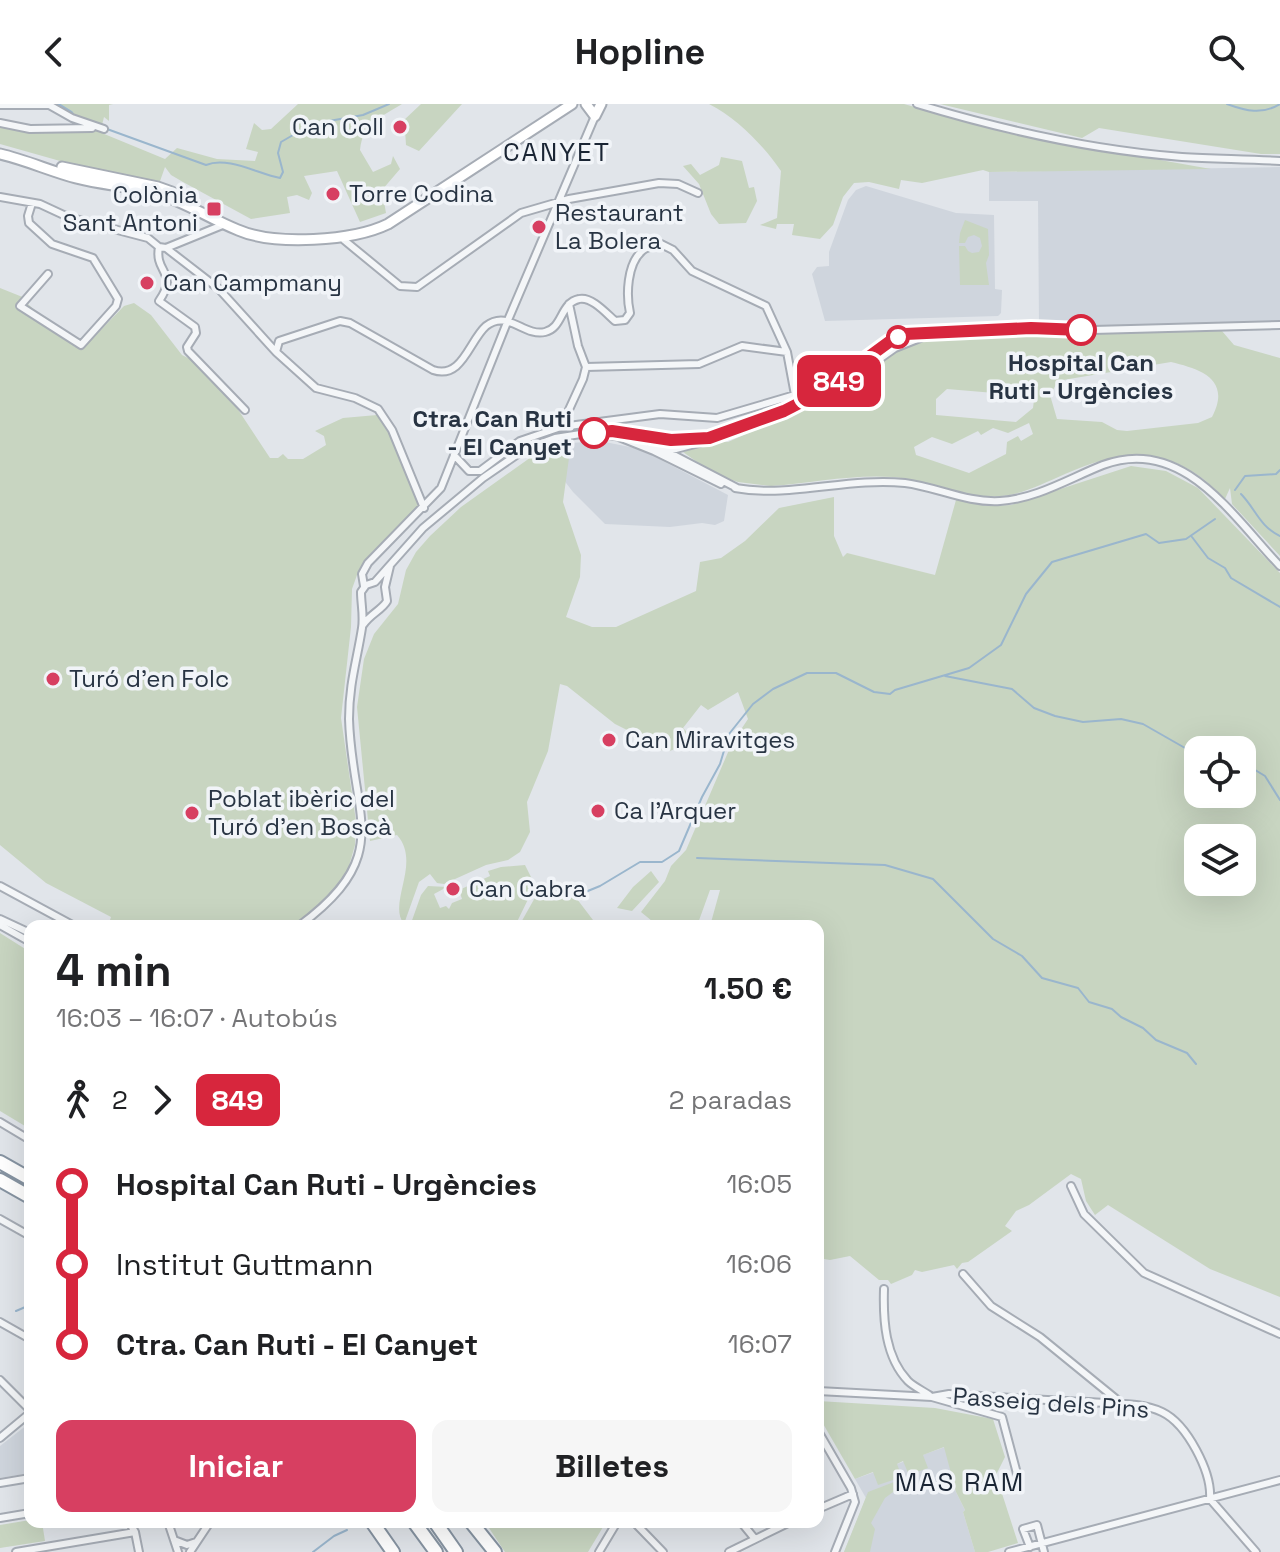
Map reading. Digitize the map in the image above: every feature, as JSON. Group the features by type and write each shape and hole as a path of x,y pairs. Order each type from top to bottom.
{"highway":[{"path":"0,1162 24,1176"},
{"path":"0,1180 24,1194"},
{"path":"376,1528 391,1552"},
{"path":"418,1528 436,1552"},
{"path":"439,1528 456,1552"},
{"path":"476,1528 496,1552"}],"street":[{"path":"318,233 344,236 370,228 549,113 567,105 590,110 601,104"},
{"path":"917,104 1034,135 1115,148 1180,157 1280,161"},
{"path":"0,105 49,105 94,128"},
{"path":"0,152 73,177 153,192 248,234 276,240 344,236 388,224 567,105"},
{"path":"306,920 334,898 346,883 359,857 361,819 349,718 353,665 363,625 362,574 380,549 441,488 508,320 560,203 590,110"},
{"path":"0,123 30,129 104,129"},
{"path":"0,152 82,173 158,187 254,231"},
{"path":"344,236 344,240 400,286 417,287 521,213 569,199 659,183 678,184 698,193"},
{"path":"0,197 32,203 68,217 148,238 163,247 219,289 276,352 316,388 355,398 378,409 392,430 424,508"},
{"path":"32,203 29,223 52,244 93,258 118,299 116,306 81,345 20,306 48,274"},
{"path":"245,410 187,349 196,333 195,327 159,301 168,288 158,259 163,247 228,223 254,231 293,235 363,227 387,219"},
{"path":"276,352 279,341 340,321 350,323 440,373 456,367 485,327 508,320 538,333 547,332 559,322 569,304 579,298 589,300 615,321 625,320 630,313 627,292 637,257 645,248 661,244 673,250 692,271 766,306 787,352 795,395 717,418 660,414 561,427 520,441 480,471 469,471 454,455"},
{"path":"561,427 586,367 569,304"},
{"path":"821,399 843,378 905,334 1031,328 1100,330 1280,325"},
{"path":"887,344 939,333"},
{"path":"597,433 634,439 669,451 821,399 911,340"},
{"path":"864,370 887,344"},
{"path":"586,367 699,364 742,346 787,352"},
{"path":"784,411 843,378"},
{"path":"364,586 373,582 430,521 515,455 555,438 612,431 671,440 709,438"},
{"path":"635,435 737,488"},
{"path":"619,437 729,487 777,492 870,482 906,483 980,501 1023,497 1111,463 1149,460 1170,465 1196,478 1280,566"},
{"path":"363,625 387,602 385,587 391,564"},
{"path":"366,567 366,576 385,587"},
{"path":"364,605 376,610"},
{"path":"0,886 63,920"},
{"path":"0,922 24,931"},
{"path":"0,922 24,938"},
{"path":"0,1122 24,1136"},
{"path":"1071,1186 1084,1214 1144,1273 1280,1334"},
{"path":"0,1219 24,1233"},
{"path":"963,1274 991,1306 1040,1337 1123,1404"},
{"path":"884,1289 883,1324 898,1365 908,1381 932,1397"},
{"path":"0,1322 24,1336"},
{"path":"0,1380 24,1406"},
{"path":"824,1391 932,1397 1002,1417 1019,1481"},
{"name":"Passeig dels Pins","path":"932,1397 949,1394 1123,1404 1160,1411 1180,1425 1195,1448 1211,1488 1210,1499"},
{"path":"0,1438 24,1417"},
{"path":"824,1442 855,1502 835,1552"},
{"path":"0,1483 24,1479"},
{"path":"1009,1552 1030,1547 1042,1548 1280,1480"},
{"path":"824,1506 853,1494"},
{"path":"1210,1499 1256,1552"},
{"path":"0,1518 24,1514"},
{"path":"1030,1547 1023,1529 1037,1525 1042,1548"},
{"path":"133,1528 139,1552"},
{"path":"170,1528 178,1552"},
{"path":"190,1552 206,1528"},
{"path":"369,1528 391,1552"},
{"path":"482,1528 496,1552"},
{"path":"599,1552 613,1528"},
{"path":"640,1528 663,1552"},
{"path":"746,1528 755,1539"},
{"path":"729,1552 777,1528"},
{"path":"16,1552 135,1532"},
{"path":"174,1540 187,1545 196,1542"}],"shaded area":[{"path":"1280,167 1280,322 1083,328 1039,324 1038,201 989,201 989,172"},
{"path":"866,186 956,213 994,215 995,289 1002,290 1001,313 998,316 825,321 812,274 817,267 829,266 829,252 848,200 856,190"},
{"path":"600,441 640,449 728,495 724,521 715,525 702,523 670,527 605,524 563,479 571,443"},
{"path":"24,1427 24,1474 0,1478 0,1446"},
{"path":"945,1447 975,1552 844,1552 866,1498 855,1479"}],"green space":[{"path":"57,104 113,104 109,105 109,121 104,117 102,125 80,118"},
{"path":"298,104 402,104 369,127 360,150 373,172 391,164 393,156 400,169 382,190 386,213 360,222 337,171 304,176 312,193 309,200 297,195 287,197 290,213 251,219 171,175 165,167 159,184 99,172 0,144 0,125 28,132 97,131 165,159 177,148 217,159 255,161 258,152 246,149 254,123 262,130 271,129"},
{"path":"421,104 462,104 419,151 406,145 407,129 403,121"},
{"path":"709,104 904,104 1007,133 1211,169 983,170 922,183 901,180 899,189 869,182 854,183 843,197 833,225 820,239 792,235 794,224 777,224 776,229 760,225 777,218 781,171 749,133"},
{"path":"940,104 1280,104 1280,154 1261,154 1099,128 1082,138"},
{"path":"721,157 742,161 749,188 754,187 757,201 746,223 719,224 711,214 699,184 683,166 691,164 700,175 719,165"},
{"path":"965,220 988,229 989,255 986,263 989,285 960,285 959,246 965,246 972,253 979,252 982,246 980,238 974,235 968,237 965,243 959,243"},
{"path":"0,288 30,300 28,304 75,347 85,335 91,340 124,306 134,303 151,315 182,355 190,359 237,408 270,458 283,454 288,459 303,459 326,445 324,436 315,431 343,418 377,415 389,434 419,507 371,553 352,589 341,718 356,821 355,845 347,873 335,890 301,920 110,920 111,917 46,883 0,845"},
{"path":"1222,331 1234,345 1280,358 1280,556 1232,504 1230,488 1225,499 1188,469 1150,456 1109,459 1026,491 988,496 878,476 771,486 738,482 714,474 683,452 718,441 728,442 824,399 892,351 925,338 1011,333","holes":["1171,362 1202,372 1210,378 1218,393 1212,417 1198,423 1127,431 1117,430 1102,422 1057,419 1050,395 1057,383","947,389 1030,396 1034,400 1033,408 1016,422 936,415 936,399","1029,423 1033,434 1021,441 1018,436 1007,442 1006,454 969,473 916,455 914,447 932,437 952,444 978,431 981,435 993,428 1008,433"]},
{"path":"571,443 563,502 581,555 580,577 566,617 592,627 616,627 696,591 700,562 721,558 745,541 779,508 834,497 834,536 843,557 847,553 935,575 956,500 987,506 1011,505 1131,466 1166,471 1198,488 1280,573 1280,1297 1210,1269 1108,1205 1095,1215 1086,1201 1081,1179 1071,1174 1016,1211 1005,1226 1012,1231 957,1269 954,1265 922,1272 915,1270 912,1275 891,1284 888,1280 879,1280 850,1256 824,1259 824,920 712,920 720,890 710,890 699,920 651,920 641,912 665,881 671,866 686,850 732,743 748,719 738,692 708,710 701,705 683,728 689,734 676,748 668,751 649,746 647,740 615,724 567,686 560,684 548,751 527,802 530,832 520,852 508,860 486,865 444,884 437,883 430,874 419,882 405,920 402,920 399,905 406,870 404,846 397,835 370,841 357,707 364,659 374,634 398,604 406,570 430,536 461,507 534,455"},
{"path":"525,865 535,885 518,920 412,920 421,895 428,886 447,887 434,894 440,908 446,906 449,909 452,903 462,899 459,890 490,876 488,871"},
{"path":"651,871 659,882 632,911 617,908 633,887"},
{"path":"550,893 577,899 593,920 522,920 537,894"},
{"path":"0,933 24,948 24,1125 0,1111"},
{"path":"824,1401 935,1408 993,1419 1005,1457 996,1475 1018,1543 988,1552 975,1552 944,1447 923,1455 928,1468 909,1475 903,1461 897,1464 902,1477 878,1485 873,1472 855,1479 824,1425"},
{"path":"920,1472 885,1498 871,1523 875,1529 870,1552 844,1552 868,1492"},
{"path":"24,1521 24,1528 43,1528 45,1541 0,1548 0,1525"},
{"path":"489,1528 602,1528 588,1552 505,1552"}],"waterway":[{"path":"54,104 70,114"},
{"path":"107,129 206,165 233,164 280,178 283,172 278,153 281,142 312,124 363,115 389,104"},
{"path":"1227,104 1254,111 1267,110 1280,104"},
{"path":"1235,490 1245,476 1276,474 1280,470"},
{"path":"1241,494 1263,522 1280,536"},
{"path":"539,890 559,889 578,895 640,862 662,862 679,851 720,764 729,734 753,704 773,689 807,673 836,673 874,692 890,694 969,668 1001,645 1026,594 1052,562 1146,534 1159,543 1186,539 1215,519"},
{"path":"1192,537 1208,558 1225,568 1231,578 1280,607"},
{"path":"945,676 1012,689 1034,708 1055,716 1083,722 1121,719 1143,724 1184,747"},
{"path":"1256,771 1265,776 1280,800"},
{"path":"697,858 885,865 933,879 993,939 1022,956 1042,978 1078,988 1089,1002 1112,1009 1156,1040 1187,1053 1196,1064"},
{"path":"16,1311 24,1308"},
{"path":"313,1552 347,1530"}],"bus line":[{"name":"849","path":"594,433 612,431 671,440 709,438 784,411 821,392 889,342 905,334 1031,328 1081,330"}],"place":[{"name":"Can Coll","path":"400,127"},
{"name":"Torre Codina","path":"333,194"},
{"name":"Colònia Sant Antoni","path":"214,209"},
{"name":"Restaurant La Bolera","path":"539,227"},
{"name":"Can Campmany","path":"147,283"},
{"name":"Hospital Can Ruti - Urgències","path":"1081,330"},
{"name":"Ctra. Can Ruti - El Canyet","path":"594,433"},
{"name":"Turó d'en Folc","path":"53,679"},
{"name":"Can Miravitges","path":"609,740"},
{"name":"Ca l'Arquer","path":"598,811"},
{"name":"Poblat ibèric del Turó d'en Boscà","path":"192,813"},
{"name":"Can Cabra","path":"453,889"}],"district":[{"name":"CANYET","path":"557,152"},
{"name":"MAS RAM","path":"960,1482"}]}
